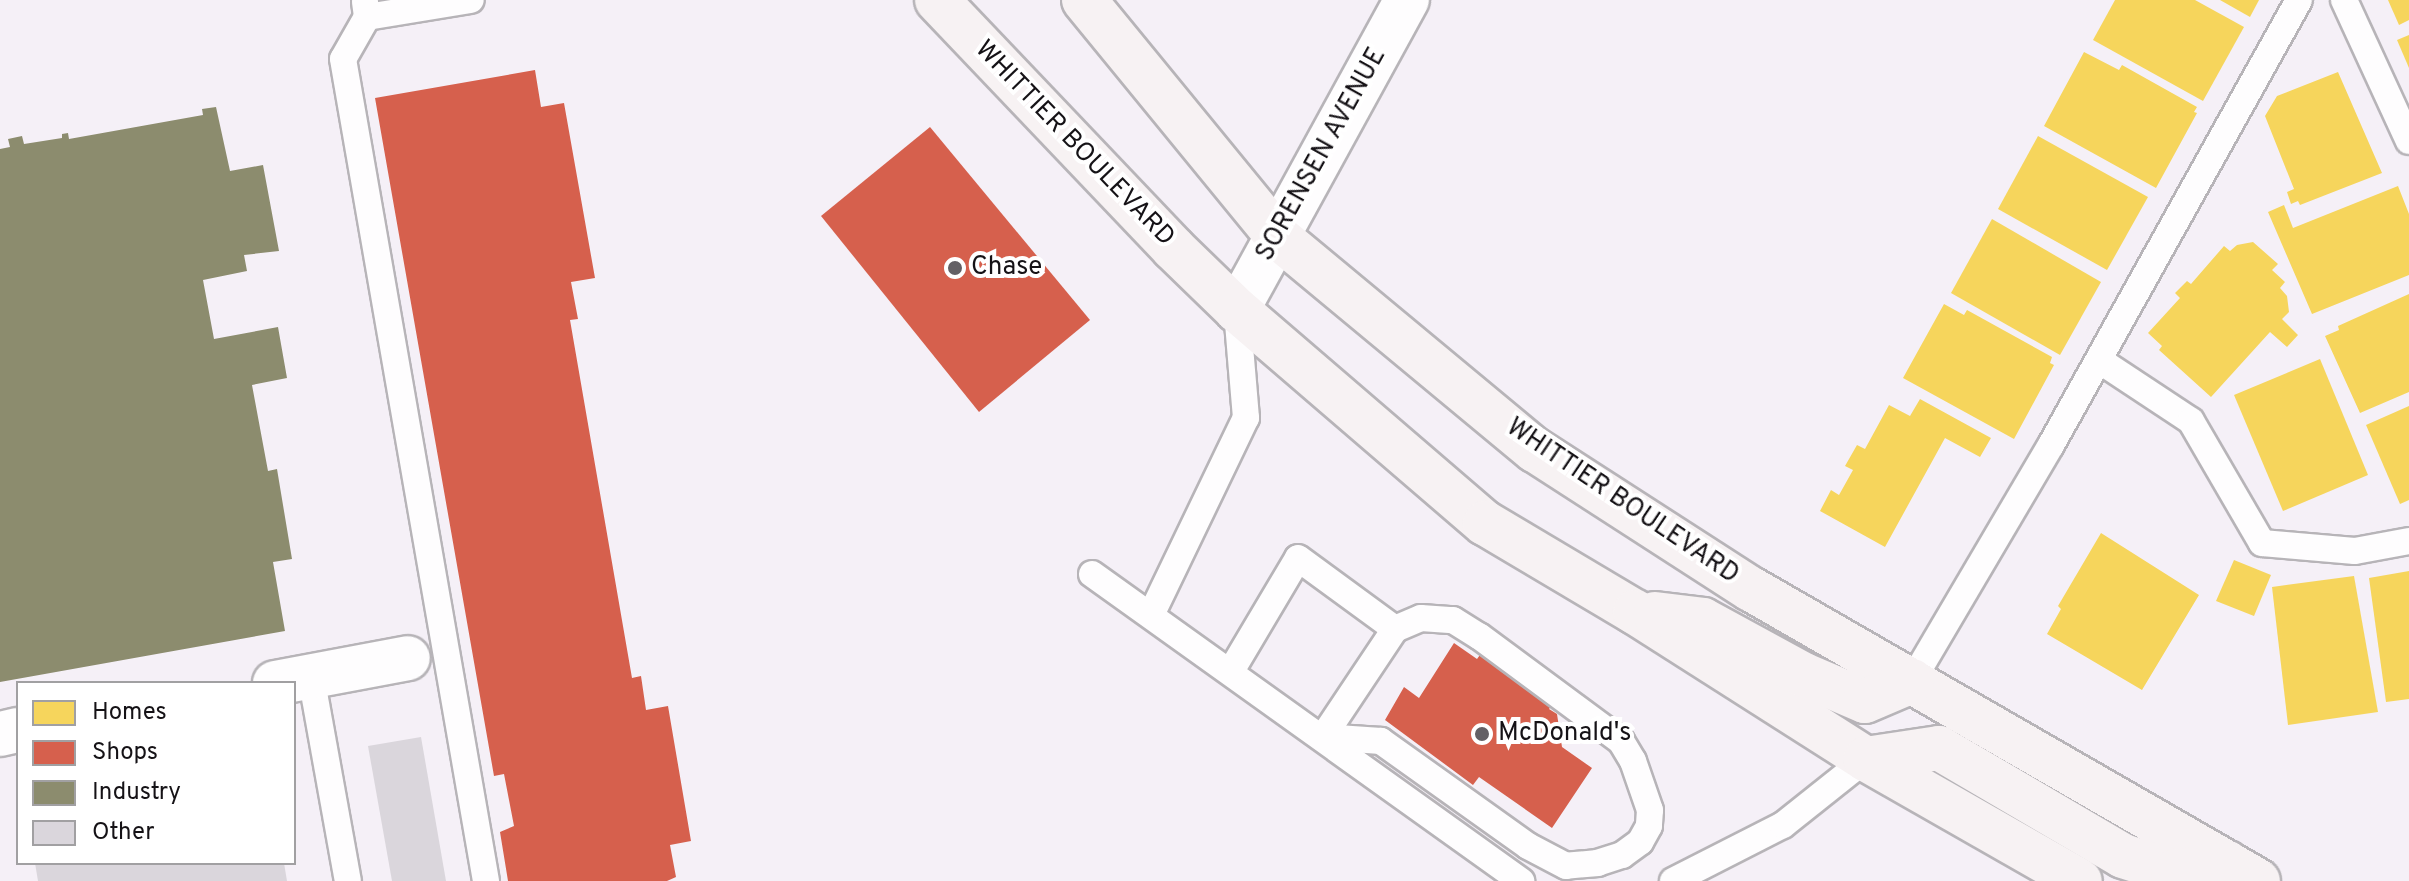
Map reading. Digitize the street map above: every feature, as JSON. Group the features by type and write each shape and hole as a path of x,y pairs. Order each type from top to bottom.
{"main road":[{"name":"WHITTIER BOULEVARD","path":"937,0 1237,310 1485,523 1635,612 1866,759 2080,881"},
{"name":"WHITTIER BOULEVARD","path":"1084,0 1278,237 1535,450 1751,589 2242,872"},
{"path":"1635,612 1703,620 1804,675 1865,701 1912,681"},
{"path":"1866,759 1939,748 2123,856 2173,872 2242,872"}],"street":[{"name":"SORENSEN AVENUE","path":"1237,310 1407,0"},
{"path":"293,680 408,658"}],"lane":[{"path":"465,0 366,9 343,59 486,881"},
{"path":"1912,681 2099,360 2299,0"},
{"path":"2344,0 2409,141"},
{"path":"1151,615 1246,418 1237,310"},
{"path":"2099,360 2191,421 2262,543 2355,551 2409,541"},
{"path":"1231,671 1298,558 1395,629"},
{"path":"1092,574 1521,881"},
{"path":"1421,618 1453,620 1621,741 1633,761 1650,810 1649,826 1640,842 1622,855 1598,863 1566,866 1528,846 1381,741 1323,737 1395,629 1421,618"},
{"path":"296,691 348,881"},
{"path":"1673,881 1783,825 1866,759"}],"building: Homes":[{"path":"2115,0 2195,0 2244,27 2203,101 2093,40"},
{"path":"2220,0 2259,0 2250,17"},
{"path":"2388,0 2409,0 2409,20 2399,25"},
{"path":"2409,35 2409,68 2397,40"},
{"path":"2084,52 2119,70 2122,65 2197,107 2194,112 2197,113 2156,188 2044,126"},
{"path":"2338,72 2382,173 2300,205 2298,201 2291,204 2287,192 2294,189 2265,116 2277,96"},
{"path":"2038,136 2148,197 2107,270 1998,209"},
{"path":"2398,186 2409,214 2409,275 2312,314 2268,212 2284,205 2293,228"},
{"path":"1992,219 2101,282 2060,355 1951,293"},
{"path":"2253,242 2278,264 2272,270 2285,282 2280,288 2287,296 2289,312 2282,319 2298,335 2287,347 2270,332 2211,397 2159,350 2162,346 2148,333 2180,298 2175,293 2187,281 2191,284 2224,246 2230,251 2237,245"},
{"path":"2409,294 2409,392 2360,413 2325,336 2339,330 2338,326"},
{"path":"1944,304 1964,315 1967,310 2052,357 2050,363 2054,365 2014,439 1903,378"},
{"path":"2320,359 2368,475 2283,511 2234,395"},
{"path":"1920,399 1991,438 1980,457 1945,438 1885,547 1820,511 1831,490 1839,495 1853,470 1845,466 1857,445 1865,449 1889,405 1910,416"},
{"path":"2409,406 2409,500 2400,504 2366,425"},
{"path":"2101,533 2199,595 2142,690 2047,634 2061,609 2058,606"},
{"path":"2234,560 2271,575 2254,616 2216,601"},
{"path":"2409,571 2409,699 2386,702 2369,578"},
{"path":"2354,576 2378,712 2288,725 2272,587"}],"building: Shops":[{"path":"535,70 541,107 564,103 595,278 571,282 578,319 570,320 632,678 641,676 646,710 668,706 691,841 670,845 676,877 667,881 508,881 500,832 514,826 504,774 494,776 375,98"},
{"name":"Chase","path":"930,127 1090,320 979,412 821,216"},
{"name":"McDonald's","path":"1454,643 1477,659 1485,648 1500,659 1495,666 1540,697 1557,699 1549,709 1557,714 1562,747 1592,768 1552,828 1479,777 1473,785 1385,720 1404,687 1419,698"}],"building: Industry":[{"path":"216,107 230,171 263,165 279,251 244,255 247,271 203,280 214,339 278,327 287,378 252,385 268,471 277,469 292,559 273,562 285,631 0,682 0,149 10,147 8,139 22,136 24,144 62,138 62,134 68,133 69,139 203,115 202,109"}],"building: Other":[{"path":"421,737 446,881 392,881 368,746"},
{"path":"35,865 284,865 287,881 38,881"}],"place":[{"name":"Chase","path":"955,268"},
{"name":"McDonald's","path":"1482,734"}]}
